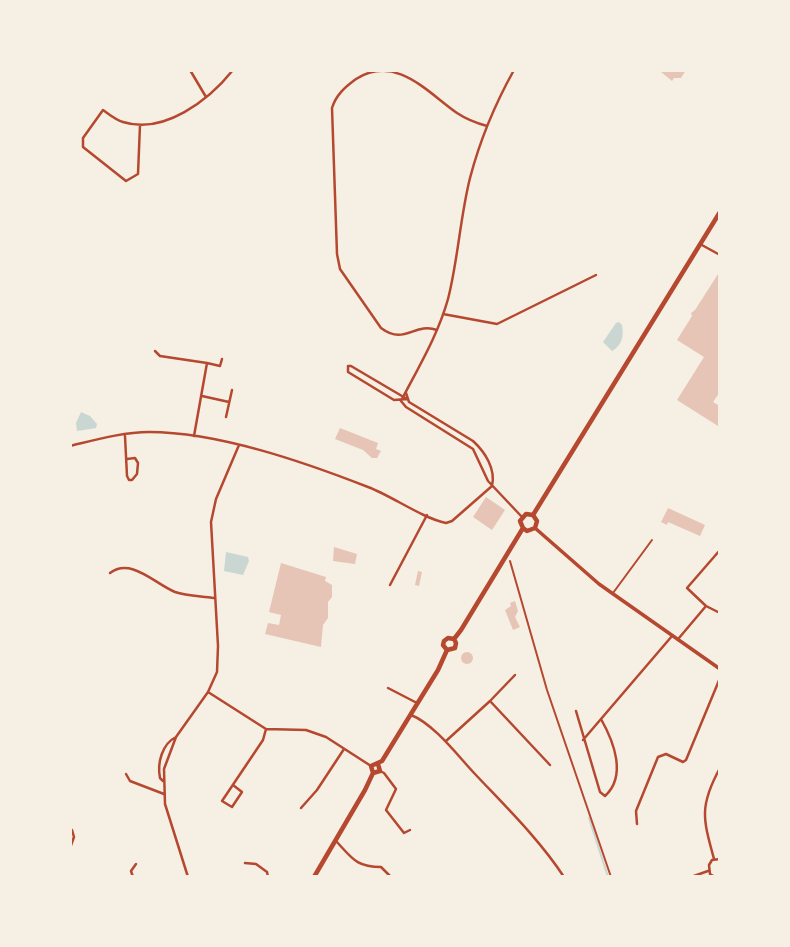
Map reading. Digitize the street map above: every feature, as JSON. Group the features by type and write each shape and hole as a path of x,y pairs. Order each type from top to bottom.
{"main road":[{"path":"533,515 720,212"},
{"path":"526,514 533,515 537,521 535,528 523,528 520,521 522,517 526,514"},
{"path":"454,639 523,528"},
{"path":"447,650 443,645 444,641 448,638 454,639"},
{"path":"447,650 455,649 454,639"},
{"path":"314,877 447,650"},
{"path":"373,773 372,766 379,767"}],"street":[{"path":"190,70 206,97"},
{"path":"140,125 138,174 125,181 83,147 83,138 103,110 123,122 140,125 172,117 206,97 233,70"},
{"path":"402,401 443,314 470,180 487,126 514,70"},
{"path":"437,330 422,328 403,336 388,333 381,328 341,269 337,254 332,108 338,94 356,79 373,72 395,72 418,81 463,117 487,126"},
{"path":"700,244 720,255"},
{"path":"443,314 497,324 596,275"},
{"path":"155,351 160,356 220,366 222,359"},
{"path":"194,436 207,363"},
{"path":"70,446 148,432 194,436 239,445 340,476 379,491 440,522 452,521 492,486 494,478 488,460 482,449 473,441 407,400 402,401 394,400 348,372 346,369 351,366 402,401 473,449 492,486 522,517"},
{"path":"226,417 232,390"},
{"path":"406,390 407,400"},
{"path":"202,396 229,402"},
{"path":"125,435 127,478 132,480 136,477 138,463 135,458 127,459"},
{"path":"163,781 160,778 159,764 166,746 176,737 208,692 217,671 212,510 239,445"},
{"path":"480,463 481,457 488,460"},
{"path":"480,463 485,466 488,460"},
{"path":"390,585 427,515"},
{"path":"535,528 584,572 720,669"},
{"path":"720,550 687,588 706,606 720,613"},
{"path":"110,573 117,567 127,568 174,591 214,598"},
{"path":"677,640 706,606"},
{"path":"583,740 672,636"},
{"path":"445,742 515,675"},
{"path":"637,824 636,811 658,757 666,754 682,762 686,760 720,678"},
{"path":"388,688 417,703"},
{"path":"208,692 266,729 306,730 326,737 372,766"},
{"path":"490,701 550,765"},
{"path":"576,711 600,792 605,796 619,771 601,719"},
{"path":"410,715 422,721 445,742 537,841 564,877"},
{"path":"233,785 242,792 232,807 222,801 263,740 266,729"},
{"path":"176,737 167,760 163,781 164,794 188,877"},
{"path":"301,808 317,790 344,750"},
{"path":"379,767 396,789 386,810 404,833 411,830"},
{"path":"715,859 705,825 704,808 720,768"},
{"path":"126,774 130,781 164,794"},
{"path":"713,783 720,783"},
{"path":"70,848 74,837 72,830"},
{"path":"336,841 358,864 381,867 391,877"},
{"path":"709,871 710,863 720,859"},
{"path":"245,863 257,864 267,872 268,877"},
{"path":"133,877 131,871 136,864"},
{"path":"691,877 709,871"},
{"path":"709,871 715,877"}],"lane":[{"path":"612,593 652,540"}],"path":[{"path":"508,555 547,690 611,877"}],"shaded area":[{"path":"619,322 622,325 622,337 612,351 603,342"},
{"path":"81,412 90,416 97,424 96,428 77,431 76,423"},
{"path":"226,552 248,557 243,575 224,571"}],"building":[{"path":"662,70 686,70 681,78 674,78 672,81"},
{"path":"720,271 720,392 713,402 720,406 718,426 677,400 704,357 677,340 692,316 691,313"},
{"path":"340,428 378,443 376,449 381,451 377,458 335,439"},
{"path":"486,497 505,510 492,530 473,517"},
{"path":"668,508 705,525 700,536 668,522 667,525 661,522"},
{"path":"334,547 357,554 355,564 333,561"},
{"path":"281,563 326,577 325,581 332,585 321,647 265,634 268,623 279,625 281,615 269,612"},
{"path":"418,571 422,572 419,586 415,585"},
{"path":"515,601 518,611 515,617 520,627 513,630 505,610"},
{"path":"467,652 473,658 467,664 461,658"}],"waterway":[{"path":"589,818 608,877"}]}
